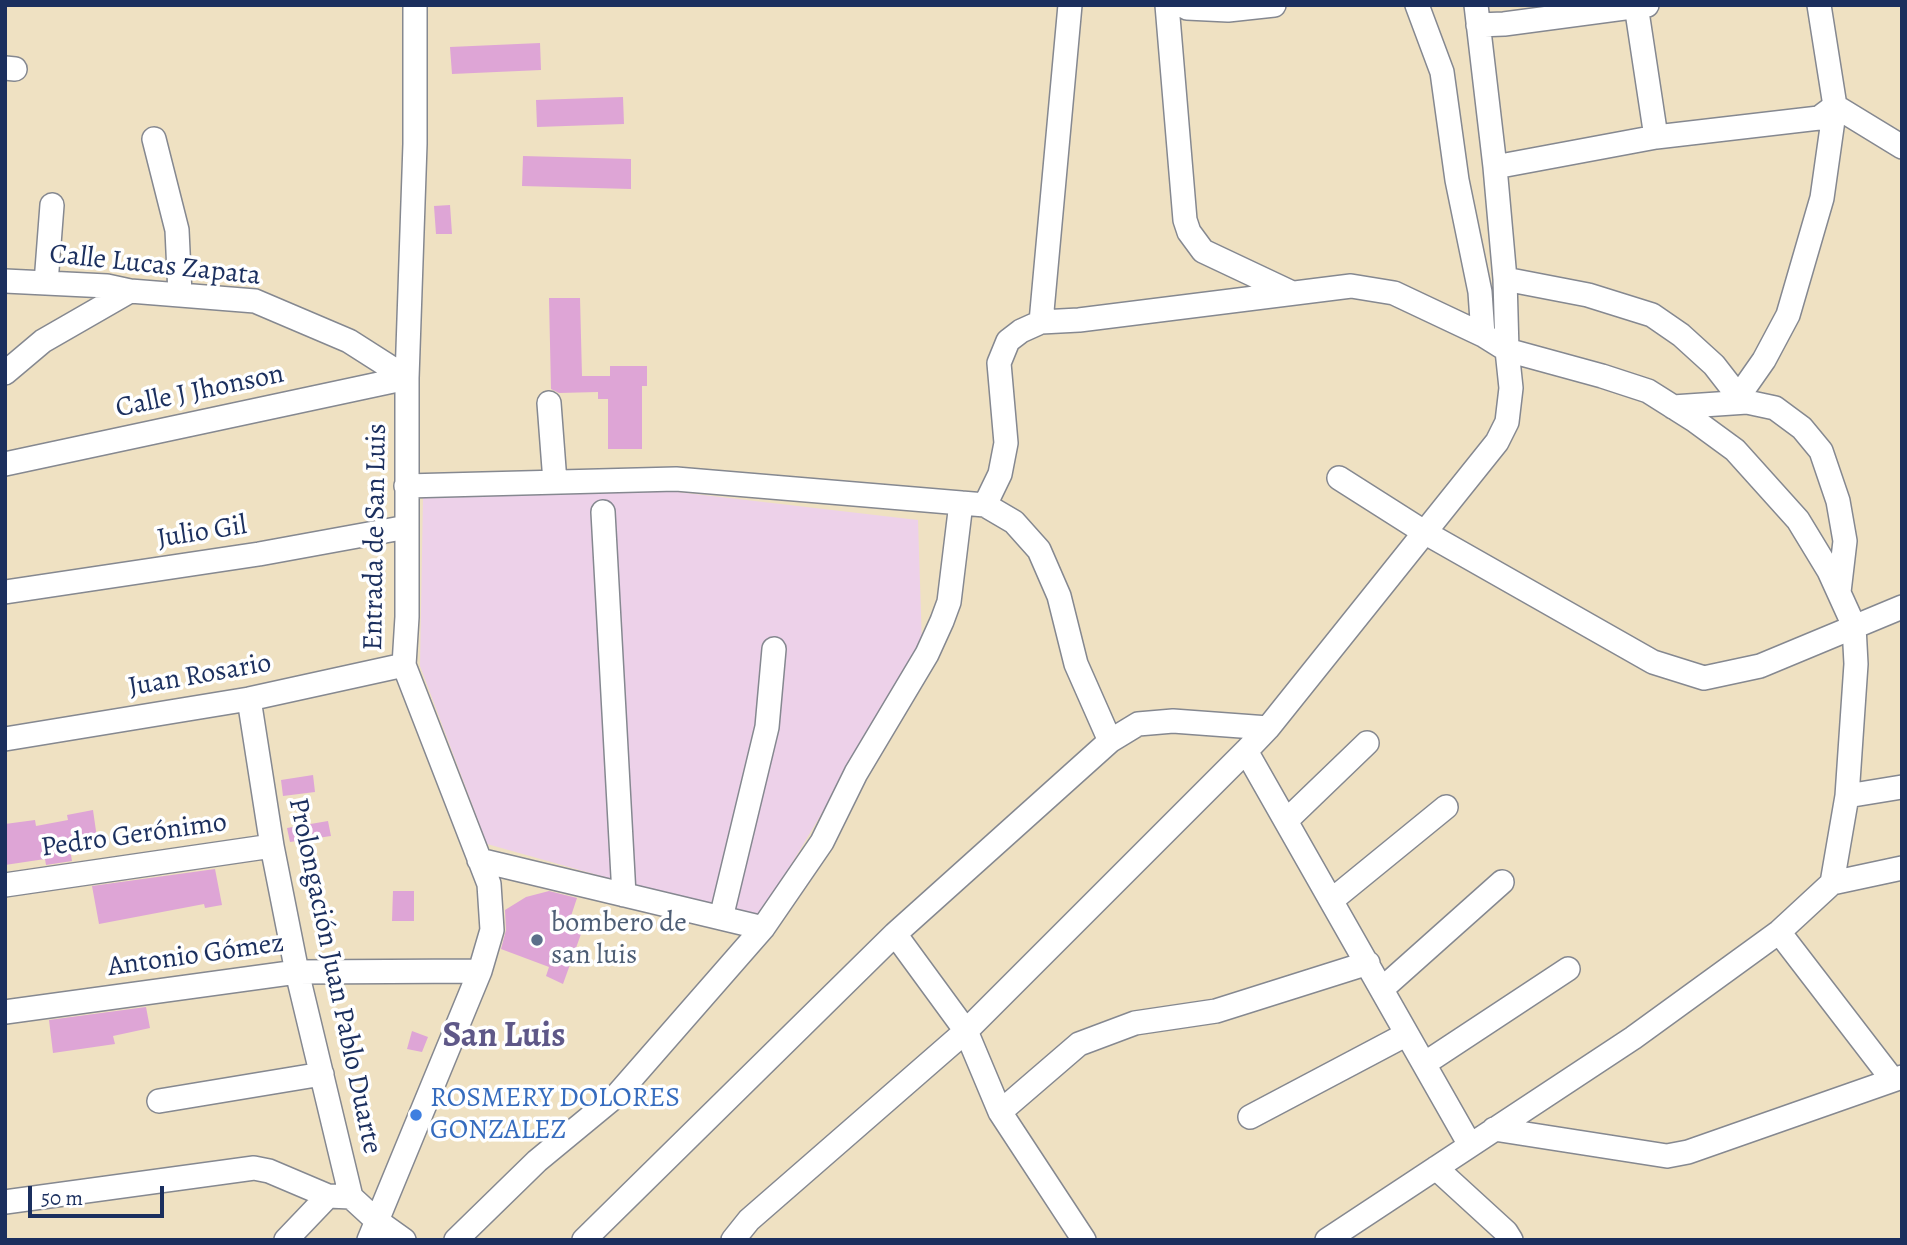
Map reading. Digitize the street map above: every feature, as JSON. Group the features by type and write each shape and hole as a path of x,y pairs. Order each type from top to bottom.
{"street":[{"name":"Entrada de San Luis","path":"373,1230 480,971 492,930 489,884 404,665 407,378 415,144 415,5"},
{"path":"1041,322 1070,5"},
{"path":"1167,5 1185,220 1189,232 1203,251 1294,293"},
{"path":"1182,5 1187,8 1228,10 1273,5"},
{"path":"1401,5 1419,11 1442,72 1457,180 1480,292 1483,335"},
{"path":"1505,279 1588,295 1652,315 1681,335 1714,365 1738,393 1743,390 1764,360 1788,315 1822,198 1835,106 1819,5"},
{"path":"733,1240 749,1220 966,1031 1246,751 1268,728 1497,442 1507,422 1511,388 1495,167 1477,15 1504,24 1640,6 1656,138"},
{"path":"1495,167 1656,138 1819,118 1835,106"},
{"path":"1835,106 1902,147"},
{"path":"154,139 177,230 180,294"},
{"path":"46,283 52,205"},
{"name":"Calle Lucas Zapata","path":"5,281 107,286 130,291 255,301 349,341 407,378"},
{"path":"985,505 1000,474 1006,443 999,363 1008,341 1021,331 1041,322 1079,320 1351,286 1394,293 1483,335 1507,350 1648,391 1735,450 1798,520 1829,571 1854,625 1856,664 1847,796 1832,883"},
{"path":"5,373 43,341 130,291"},
{"name":"Calle J Jhonson","path":"5,464 407,378"},
{"path":"1673,407 1747,402 1775,408 1802,428 1821,451 1838,501 1845,541 1839,592"},
{"path":"549,403 555,482"},
{"path":"1339,478 1424,532 1653,662 1704,677 1760,666 1902,607"},
{"path":"406,486 676,479 985,505 1014,522 1039,550 1059,596 1076,664 1110,741"},
{"path":"456,1240 537,1161 617,1096 763,928 822,842 856,773 933,643 949,602 961,503"},
{"path":"603,512 624,895"},
{"name":"Julio Gil","path":"5,592 259,554 407,527"},
{"path":"721,918 767,727 774,649"},
{"name":"Juan Rosario","path":"5,739 249,699 404,665"},
{"name":"Prolongación Juan Pablo Duarte","path":"249,699 272,846 297,972 351,1196 373,1230 404,1240"},
{"path":"584,1240 895,934 1110,741 1138,724 1173,721 1268,728"},
{"path":"1287,820 1367,743"},
{"path":"1246,751 1470,1145"},
{"path":"1847,796 1902,787"},
{"path":"1332,900 1446,807"},
{"name":"Pedro Gerónimo","path":"5,884 272,846"},
{"path":"479,860 763,928"},
{"path":"1329,1239 1633,1038 1779,932 1832,883 1902,868"},
{"path":"1382,989 1502,882"},
{"path":"1493,1129 1667,1156 1688,1152 1897,1078 1779,932"},
{"path":"895,934 966,1031 1000,1112 1084,1240"},
{"path":"1000,1112 1079,1044 1135,1023 1216,1011 1368,963"},
{"path":"1424,1064 1568,969"},
{"name":"Antonio Gómez","path":"5,1012 297,972 480,971"},
{"path":"1250,1117 1407,1034"},
{"path":"159,1101 322,1074"},
{"path":"5,1202 254,1168 269,1171 328,1195 351,1196"},
{"path":"1436,1168 1506,1232 1511,1240"},
{"path":"286,1240 328,1195"}],"shaded area":[{"path":"669,491 918,520 922,646 758,920 487,844 420,666 423,496"}],"building":[{"path":"540,43 541,70 452,74 450,47"},
{"path":"623,97 624,124 537,127 536,100"},
{"path":"523,156 631,159 631,189 522,186"},
{"path":"450,205 452,234 436,234 434,206"},
{"path":"549,298 580,298 582,376 610,376 610,366 647,366 647,386 642,386 642,449 608,449 608,399 598,399 598,392 559,393 551,389"},
{"path":"313,775 315,792 283,796 281,780"},
{"path":"93,810 98,845 70,849 72,861 46,865 45,859 5,865 5,824 35,820 36,826 68,820 67,815"},
{"path":"328,821 331,836 290,842 287,828"},
{"path":"215,869 222,905 205,908 204,904 99,924 92,886"},
{"path":"393,891 414,891 414,921 392,921"},
{"name":"bombero de san luis","path":"549,891 577,898 567,928 581,934 563,984 546,976 549,967 501,949 506,930 505,910 526,897"},
{"path":"146,1007 150,1028 113,1036 115,1044 53,1053 49,1020"},
{"path":"412,1031 428,1037 422,1052 407,1049"}],"place":[{"name":"bombero de san luis","path":"537,940"},
{"name":"ROSMERY DOLORES GONZALEZ","path":"416,1115"}],"district":[{"name":"San Luis","path":"504,1037"}]}
